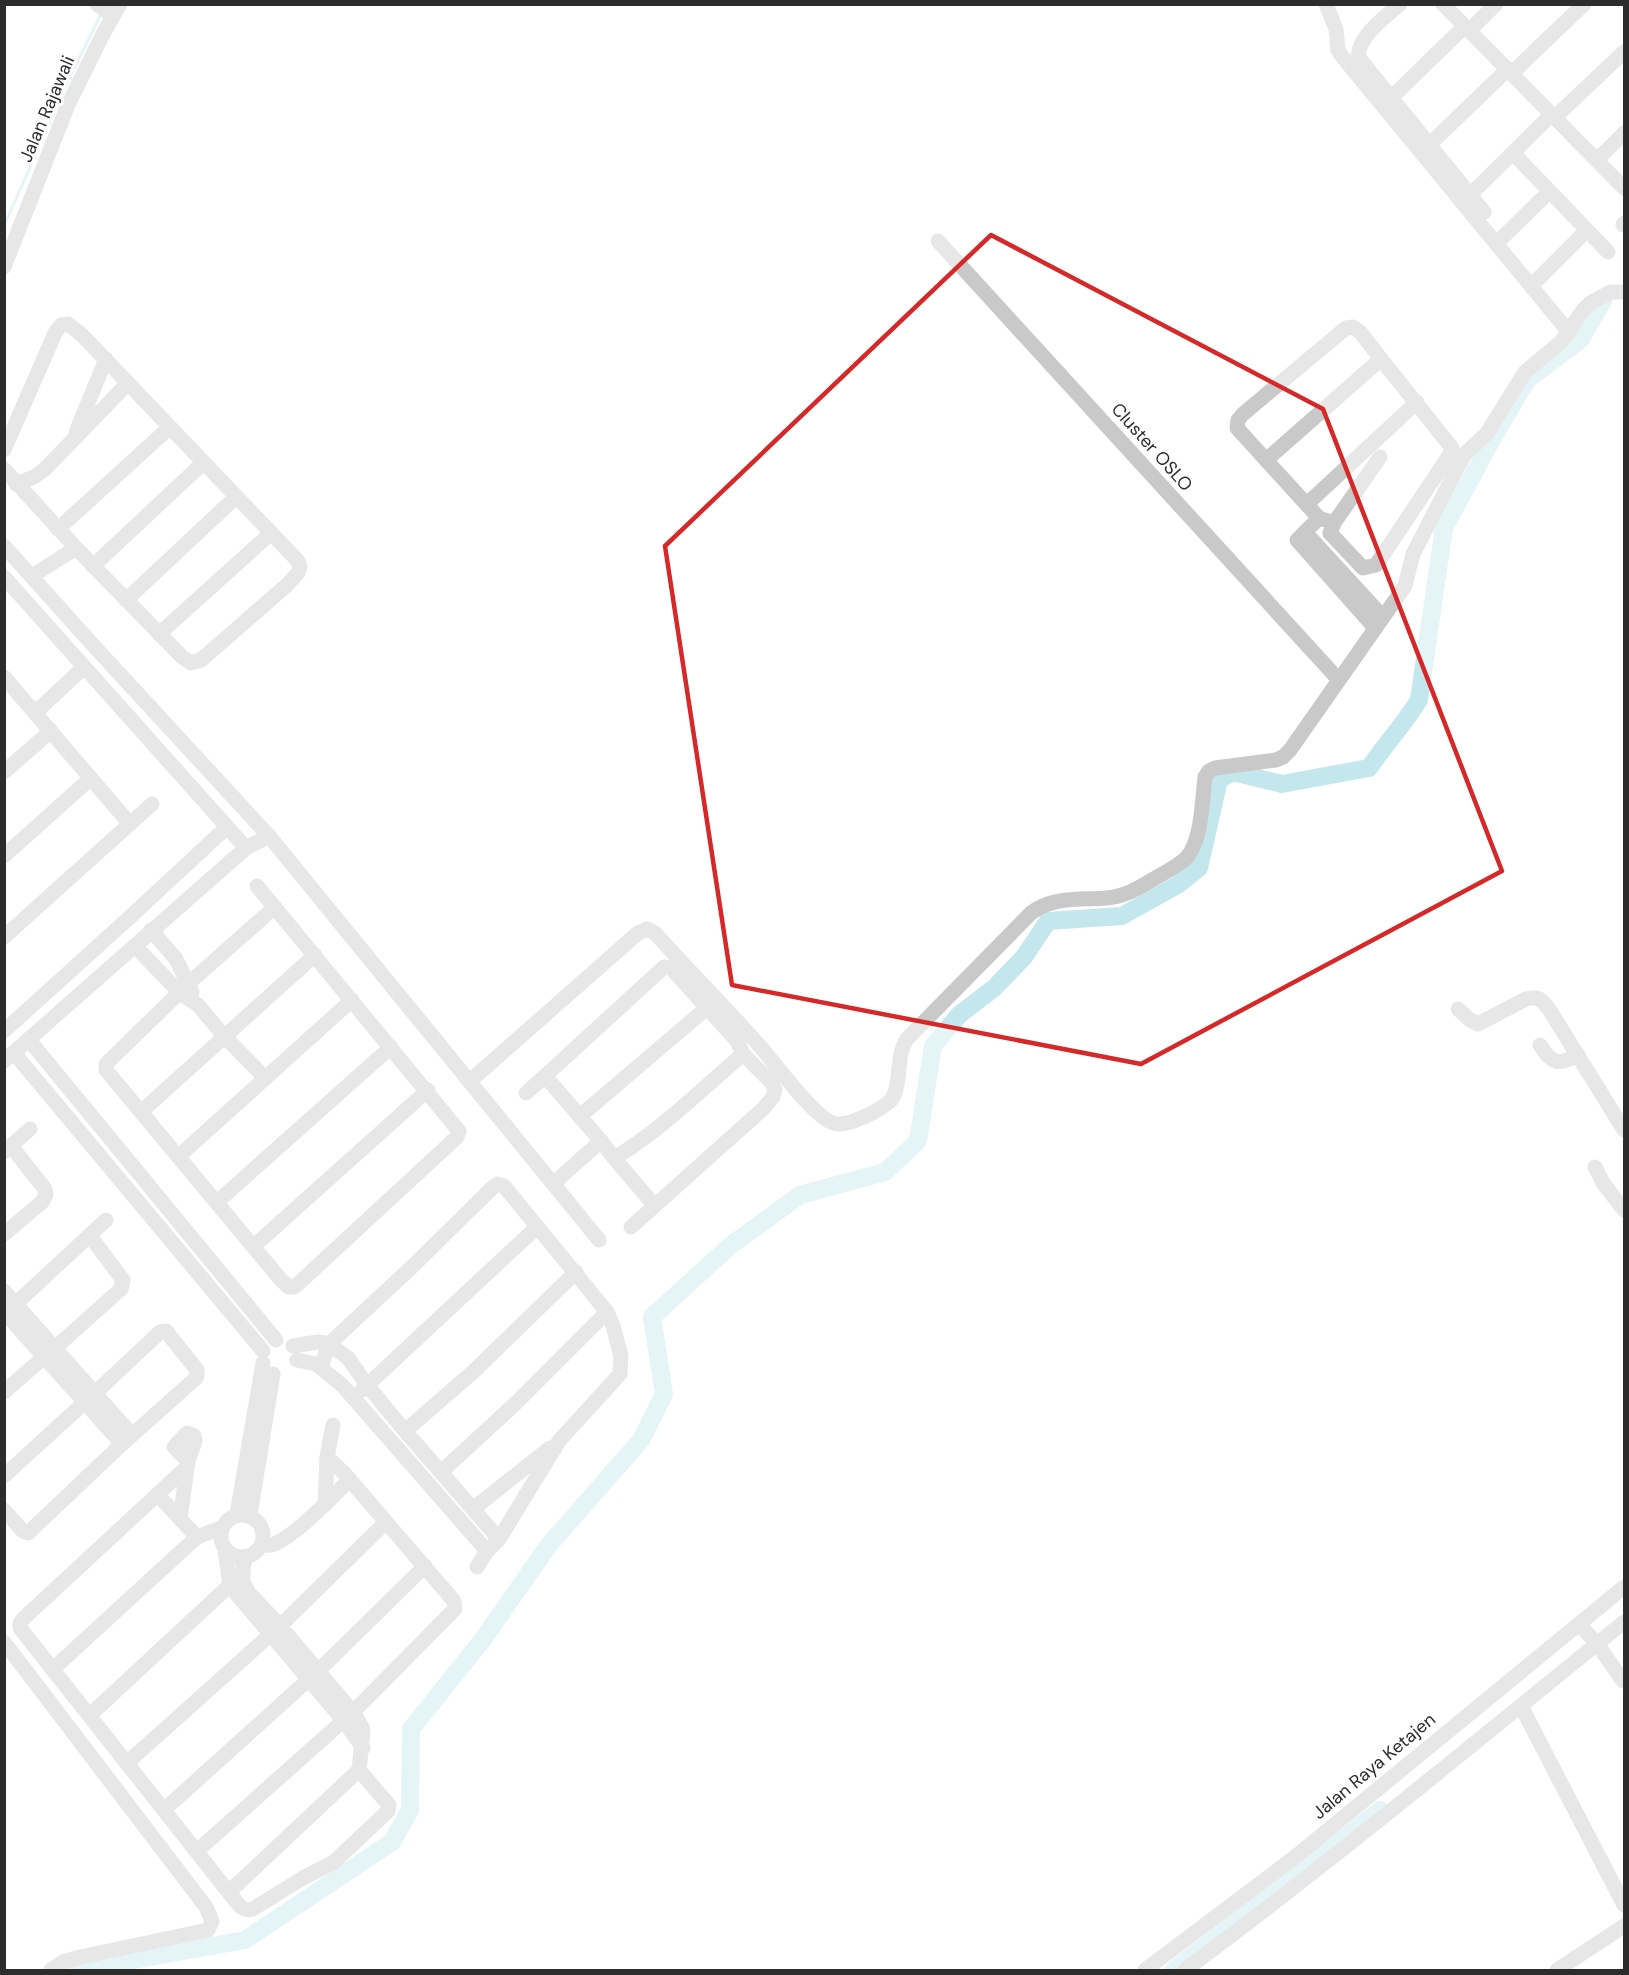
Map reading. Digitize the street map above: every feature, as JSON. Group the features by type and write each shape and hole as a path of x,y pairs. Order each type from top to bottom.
{"street":[{"path":"1326,4 1336,29 1338,50 1341,56 1568,331"},
{"path":"1400,4 1363,40 1358,52 1363,65 1392,97 1541,285 1587,230"},
{"path":"1443,4 1624,188"},
{"path":"1392,97 1496,4"},
{"path":"1430,144 1584,4"},
{"name":"Jalan Rajawali","path":"4,267 8,247 108,10"},
{"path":"1470,195 1624,52"},
{"path":"1597,160 1624,133"},
{"path":"1513,153 1608,252"},
{"path":"1503,237 1549,192"},
{"name":"Cluster OSLO","path":"938,241 1338,680"},
{"path":"470,1081 638,933 647,928 655,933 824,1118 836,1124 853,1122 876,1110 890,1100 896,1088 899,1054 907,1039 1031,913 1038,907 1055,902 1118,897 1130,893 1178,864 1192,849 1199,824 1205,777 1209,771 1215,768 1276,760 1290,750 1406,586 1413,554 1464,455 1492,425 1525,372 1562,341 1590,303 1611,292 1624,292"},
{"path":"4,450 55,333 62,325 68,324 106,359 298,561 300,567 298,573 201,660 192,663 182,657 93,566 4,469"},
{"path":"1353,327 1361,333 1417,402 1452,448 1449,456 1376,565 1363,568 1330,533 1326,520 1307,504 1237,428 1238,420 1243,414 1346,328 1353,327"},
{"path":"73,440 106,359"},
{"path":"1266,460 1381,359"},
{"path":"16,484 34,477 45,469 128,383"},
{"path":"1307,504 1417,402"},
{"path":"58,529 170,427"},
{"path":"1379,622 1301,536 1326,520 1380,457"},
{"path":"93,566 203,463"},
{"path":"126,600 236,497"},
{"path":"159,634 271,533"},
{"path":"4,546 269,836 599,1240"},
{"path":"32,576 76,548"},
{"path":"4,577 246,848"},
{"path":"35,713 84,667"},
{"path":"4,677 130,824"},
{"path":"4,772 51,731"},
{"path":"4,856 91,778"},
{"path":"4,937 152,804"},
{"path":"4,1031 227,827"},
{"path":"269,836 246,848 9,1057 266,1363 281,1375 288,1373 294,1367 295,1353"},
{"path":"257,886 275,907 315,955 391,1047 428,1090 458,1128 459,1133 294,1287 284,1284 106,1070 106,1064 184,988 275,907"},
{"path":"130,917 144,938 157,968 184,988 224,1036 265,1078"},
{"path":"144,938 176,959 184,988"},
{"path":"157,968 171,954"},
{"path":"142,1111 315,955"},
{"path":"526,1093 664,967 671,968 708,1007 737,1041 743,1053 772,1083 775,1090 773,1097 764,1108 631,1227"},
{"path":"1458,1009 1470,1020 1479,1024 1526,999 1537,998 1549,1009 1624,1130"},
{"path":"179,1156 352,1000"},
{"path":"580,1116 708,1007"},
{"path":"29,1041 276,1340"},
{"path":"1540,1045 1551,1060 1558,1063 1578,1055"},
{"path":"217,1202 391,1047"},
{"path":"614,1158 651,1132 743,1053"},
{"path":"545,1076 654,1205"},
{"path":"254,1246 428,1090"},
{"path":"4,1234 46,1196 45,1189 8,1149 30,1129"},
{"path":"554,1183 601,1141"},
{"path":"1595,1167 1603,1183 1624,1210"},
{"path":"321,1367 329,1344 498,1184 504,1186 576,1272 607,1312 621,1356 620,1374 560,1441 499,1539 487,1551 477,1567"},
{"path":"8,1311 106,1220"},
{"path":"353,1398 537,1227"},
{"path":"4,1392 121,1289 123,1280 119,1273 90,1236"},
{"path":"405,1431 472,1372 576,1272"},
{"path":"4,1291 8,1311 49,1352 127,1440"},
{"path":"441,1472 516,1403 607,1312"},
{"path":"4,1476 160,1332 166,1331 197,1370 197,1376 28,1533 22,1531 4,1510"},
{"path":"243,1515 268,1344 276,1340 285,1340 295,1353 321,1367 343,1386 487,1551"},
{"path":"295,1353 318,1342 329,1344 348,1358 405,1431 499,1539"},
{"path":"325,1505 327,1457 333,1425"},
{"path":"473,1509 560,1441"},
{"path":"411,1465 423,1452"},
{"path":"197,1851 348,1716 455,1609 454,1601 425,1566 327,1457"},
{"path":"180,1519 188,1464 158,1495 24,1618 20,1623 20,1628 242,1908 253,1909 340,1857 389,1808 387,1802 359,1770"},
{"path":"262,1545 282,1541 325,1505 349,1480"},
{"path":"447,1506 460,1494"},
{"path":"158,1495 197,1537"},
{"path":"225,1550 235,1556 246,1557 255,1553 262,1545 264,1535 260,1523 243,1515 227,1519 221,1528 220,1540 237,1583 249,1593 276,1630 348,1716 362,1727 363,1748 359,1770 229,1892"},
{"path":"128,1762 276,1630 386,1522"},
{"path":"54,1668 197,1537 221,1528"},
{"path":"90,1715 237,1583 246,1557"},
{"path":"165,1809 313,1675 425,1566"},
{"name":"Jalan Raya Ketajen","path":"1145,1971 1295,1857 1450,1746 1589,1635 1624,1587"},
{"path":"1185,1971 1261,1913 1450,1746 1521,1706 1589,1635 1624,1622"},
{"path":"1589,1635 1623,1681"},
{"path":"4,1642 206,1907 212,1921 208,1930 80,1957 63,1962 51,1971"},
{"path":"1521,1706 1624,1905"},
{"path":"1557,1971 1624,1926"}],"highlighted area":[{"path":"991,235 1323,409 1502,871 1141,1064 732,985 665,546"}],"waterway":[{"path":"4,226 68,81 101,14"},
{"path":"77,1970 245,1940 392,1842 410,1810 411,1729 484,1638 548,1546 641,1440 664,1394 652,1317 731,1245 800,1195 885,1172 918,1141 933,1046 959,1015 994,988 1024,957 1048,921 1122,916 1179,884 1199,868 1219,780 1233,772 1282,784 1369,768 1419,700 1444,528 1527,380 1581,339 1604,299"},
{"path":"1174,1970 1380,1810"}]}
